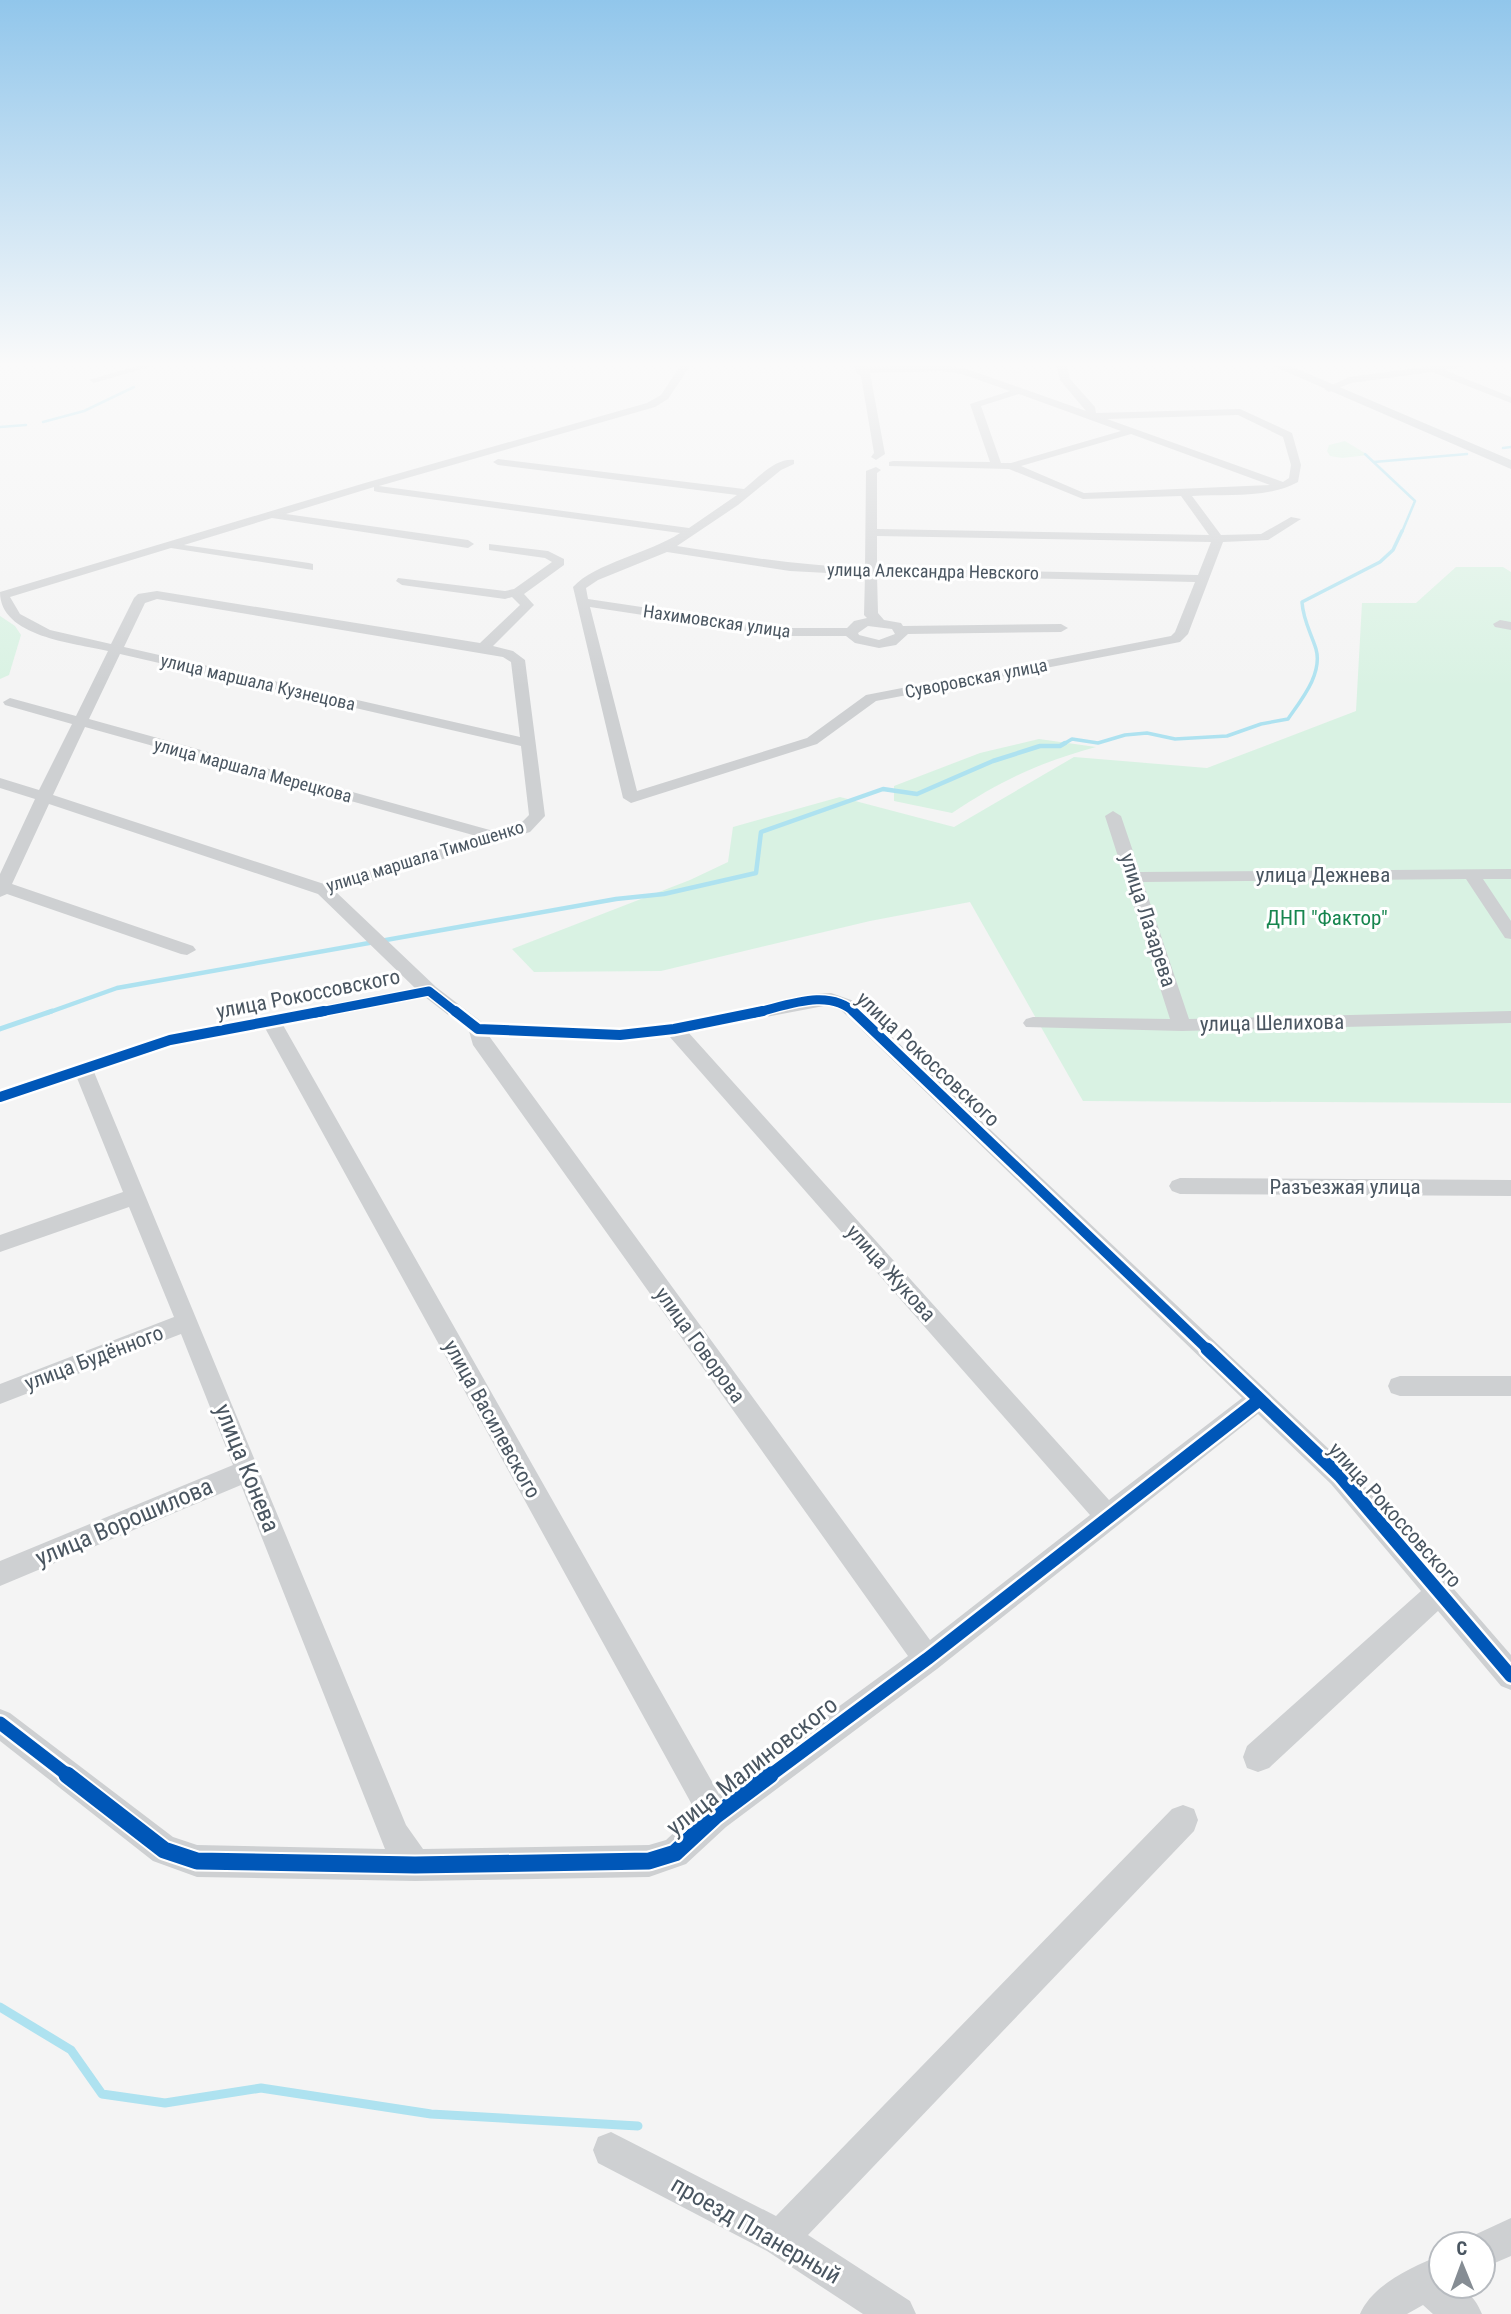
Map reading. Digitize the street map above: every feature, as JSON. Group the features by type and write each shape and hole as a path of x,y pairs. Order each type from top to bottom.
{"street":[{"path":"1,595 422,471"},
{"path":"570,471 746,493"},
{"path":"583,602 579,587 594,577 666,548 773,471"},
{"path":"880,471 877,570 884,615 877,620 859,624 851,632 854,638 877,644 898,640 902,635 901,630"},
{"path":"1023,471 1083,496 1257,490 1283,486 1294,480 1295,471"},
{"path":"1242,471 1283,486"},
{"path":"377,489 688,531"},
{"path":"1185,494 1218,539"},
{"path":"272,515 468,544"},
{"path":"877,532 1218,539 1264,537 1295,519"},
{"name":"Суворовская улица","path":"583,602 631,798 812,741 871,698 1175,639 1181,634 1218,539"},
{"path":"168,545 309,567"},
{"path":"402,581 494,596 521,596 560,562 556,558 493,547"},
{"name":"улица Александра Невского","path":"666,548 790,567 1186,576 1202,579"},
{"name":"улица маршала Кузнецова","path":"1,595 15,617 46,633 528,743"},
{"name":"улица маршала Тимошенко","path":"0,783 204,848 324,890 524,829 537,817 518,660 508,654 157,595 143,597 139,601 44,797"},
{"path":"483,648 527,605 521,596"},
{"name":"Нахимовская улица","path":"583,602 783,632 851,632"},
{"path":"877,620 901,630 1061,628"},
{"name":"улица маршала Мерецкова","path":"10,702 497,836"},
{"path":"44,797 1,888 187,950"},
{"name":"улица Лазарева","path":"1113,816 1182,1025"},
{"path":"1472,874 1511,934"},
{"name":"улица Дежнева","path":"1135,877 1511,874"},
{"path":"324,890 429,991"},
{"name":"улица Рокоссовского","path":"0,1097 170,1040 429,991 478,1029 620,1035 674,1029 816,1000 831,999 847,1005 1340,1476 1511,1676"},
{"name":"улица Шелихова","path":"1033,1023 1182,1025 1511,1017"},
{"name":"улица Василевского","path":"271,1021 715,1816"},
{"name":"улица Говорова","path":"478,1029 480,1041 927,1659"},
{"name":"улица Жукова","path":"674,1029 1108,1517"},
{"name":"улица Конева","path":"83,1069 395,1836 415,1865"},
{"name":"Разъезжая улица","path":"1180,1186 1511,1188"},
{"path":"0,1244 136,1196"},
{"name":"улица Будённого","path":"0,1394 188,1322"},
{"path":"1400,1386 1511,1386"},
{"name":"улица Малиновского","path":"0,1723 164,1850 197,1861 415,1865 649,1861 675,1853 715,1816 927,1659 1259,1400"},
{"name":"улица Ворошилова","path":"0,1574 248,1470"},
{"path":"1258,1757 1439,1593"},
{"path":"780,2238 1183,1820"},
{"name":"проезд Планерный","path":"611,2150 780,2238 898,2314"},
{"path":"1379,2314 1393,2301 1427,2282"},
{"path":"1451,2300 1463,2314"}],"green space":[{"name":"ДНП \"Фактор\"","path":"1456,567 1503,567 1511,572 1511,1103 1083,1101 970,902 870,921 661,971 534,972 512,949 690,880 728,862 733,827 840,797 954,827 1074,757 1207,768 1356,711 1362,603 1416,603"},
{"path":"0,616 15,626 21,635 9,675 0,679"},
{"path":"1039,739 1096,747 1056,759 1021,774 952,813 894,801 894,786 980,753"}],"waterway":[{"path":"1383,471 1415,501 1402,532"},
{"path":"1062,745 1072,739 1098,743 1125,735 1147,733 1175,739 1227,736 1261,724 1288,719 1310,686 1316,668 1316,649 1302,602 1380,562 1393,550 1402,531"},
{"path":"47,1013 117,988 616,899 664,894 756,873 761,832 883,789 917,794 993,761 1040,746 1060,746 1065,743"},
{"path":"0,1029 52,1011"},
{"path":"0,2007 71,2050 102,2094 165,2103 261,2088 431,2114 638,2126"}],"cycle path":[{"path":"0,1097 170,1040 429,991 478,1029 620,1035 674,1029 816,1000 831,999 847,1005 1340,1476 1511,1676"},
{"path":"0,1723 164,1850 197,1861 415,1865 649,1861 675,1853 715,1816 927,1659 1259,1400"}]}
